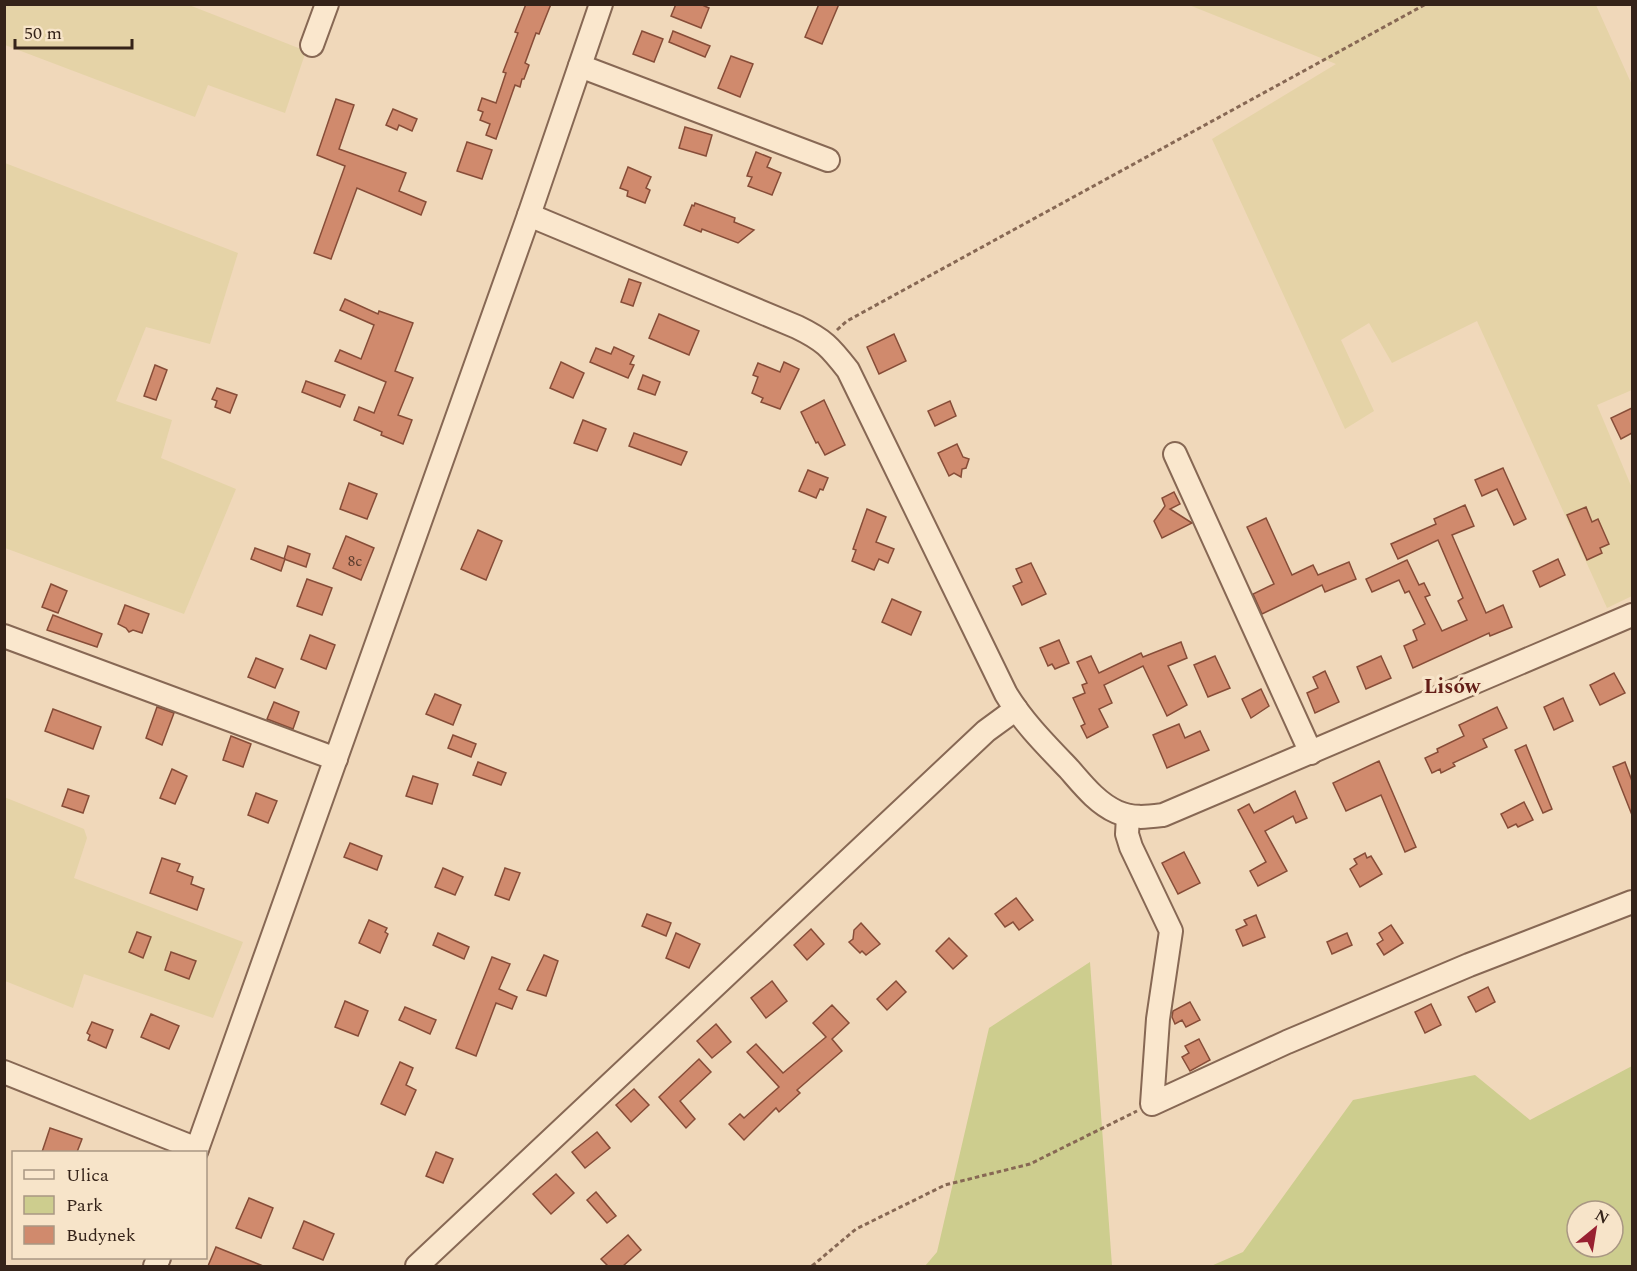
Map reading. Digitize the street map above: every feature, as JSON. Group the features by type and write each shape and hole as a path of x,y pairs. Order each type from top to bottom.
{"street":[{"path":"312,45 327,4"},
{"path":"4,1072 196,1151 602,4"},
{"path":"580,66 828,160"},
{"path":"529,215 797,327 824,342 848,370 995,675 1016,709 1095,798 1128,816 1143,818 1163,815 1632,615"},
{"path":"1176,454 1311,753"},
{"path":"4,636 336,759"},
{"path":"417,1266 986,731 1016,709"},
{"path":"1128,816 1127,834 1131,847 1171,931 1158,1019 1152,1104 1287,1042 1426,983 1632,902"}],"path":[{"path":"824,342 847,321 1426,4"},
{"path":"812,1266 856,1229 945,1185 1030,1164 1152,1104"}],"shaded area":[{"path":"4,5 189,5 306,51 285,113 208,85 195,117 5,45"},
{"path":"1189,5 1596,5 1632,85 1632,390 1597,405 1632,488 1632,596 1607,608 1477,321 1392,363 1369,323 1341,340 1374,411 1345,429 1212,139 1336,64"},
{"path":"5,163 238,253 210,344 146,327 116,401 172,420 161,458 236,489 184,614 5,548"},
{"path":"4,797 84,829 87,838 74,878 243,942 213,1018 84,974 73,1008 5,981"}],"green space":[{"path":"1090,962 1112,1266 925,1266 937,1252 989,1028"},
{"path":"1632,1066 1632,1266 1211,1266 1243,1252 1353,1100 1475,1075 1530,1120"}],"building":[{"path":"526,4 551,4 539,34 536,33 525,63 529,65 524,79 520,87 515,85 496,139 486,135 490,124 480,120 483,112 478,110 482,98 496,103 506,73 503,72 518,33 515,32"},
{"path":"676,4 700,4 709,8 701,28 671,16"},
{"path":"819,4 839,4 822,44 805,37"},
{"path":"642,31 663,39 654,62 633,54"},
{"path":"673,31 710,46 705,57 669,42"},
{"path":"731,56 753,64 740,97 718,88"},
{"path":"336,99 354,105 339,149 406,173 399,191 426,202 421,215 357,188 331,259 314,253 345,166 317,155"},
{"path":"393,109 417,119 412,131 399,125 397,130 386,125"},
{"path":"685,127 712,135 706,156 679,148"},
{"path":"467,142 492,150 482,179 457,171"},
{"path":"756,152 771,158 767,167 781,173 772,195 748,186 752,177 747,176"},
{"path":"628,167 651,177 646,188 650,190 645,203 627,196 628,191 620,188"},
{"path":"695,203 735,218 734,222 754,230 738,243 702,229 701,232 684,225"},
{"path":"629,279 641,283 633,306 621,302"},
{"path":"345,299 378,314 379,311 413,323 395,371 413,378 398,415 412,420 403,444 354,420 359,407 374,413 386,382 335,361 340,350 361,359 374,325 340,310"},
{"path":"659,314 699,331 689,355 649,338"},
{"path":"894,334 906,361 879,374 867,347"},
{"path":"614,347 634,356 630,364 634,365 628,378 590,362 596,348 611,354"},
{"path":"561,362 584,373 573,398 550,388"},
{"path":"784,362 799,369 780,409 761,402 763,398 752,393 758,377 753,375 758,363 780,372"},
{"path":"155,365 167,370 156,400 144,396"},
{"path":"643,375 660,382 655,395 638,389"},
{"path":"306,381 345,395 340,407 302,392"},
{"path":"217,388 237,395 230,413 215,407 217,401 212,399"},
{"path":"824,400 845,445 825,455 818,442 816,443 801,412"},
{"path":"950,401 956,416 935,426 928,411"},
{"path":"1632,408 1632,433 1621,439 1611,418"},
{"path":"583,420 606,429 597,451 574,443"},
{"path":"634,433 687,452 681,465 629,446"},
{"path":"957,444 963,457 969,459 966,468 962,469 961,477 954,473 949,476 938,453"},
{"path":"1503,468 1526,519 1514,525 1497,489 1482,496 1475,480"},
{"path":"808,470 828,478 823,490 820,489 816,498 799,491"},
{"path":"349,483 377,494 367,519 340,509"},
{"path":"1174,492 1180,504 1170,509 1192,523 1162,538 1154,521 1165,506 1162,498"},
{"path":"1465,505 1474,526 1452,535 1486,613 1503,605 1512,627 1490,636 1489,633 1413,668 1404,646 1417,640 1413,630 1425,624 1409,591 1405,593 1399,580 1372,592 1366,579 1407,560 1419,585 1424,583 1430,595 1425,597 1442,631 1467,620 1458,601 1463,598 1438,540 1398,559 1391,544 1436,524 1434,519"},
{"path":"1586,507 1592,522 1598,519 1609,544 1600,548 1602,553 1587,560 1567,515"},
{"path":"867,509 886,517 876,542 894,549 888,563 879,559 874,570 852,561 856,550 853,549"},
{"path":"1266,518 1292,575 1313,565 1318,575 1349,562 1356,579 1325,592 1322,585 1262,614 1253,594 1274,584 1247,527"},
{"path":"478,530 502,541 486,580 461,569"},
{"path":"346,536 374,548 361,580 333,568"},
{"path":"288,546 310,554 306,567 284,559"},
{"path":"255,548 285,559 281,571 251,559"},
{"path":"1558,559 1565,575 1540,587 1533,571"},
{"path":"1031,563 1046,594 1022,605 1013,586 1022,582 1016,569"},
{"path":"307,579 332,588 322,615 297,606"},
{"path":"51,584 67,591 58,613 42,607"},
{"path":"892,599 921,612 911,635 882,622"},
{"path":"125,605 149,614 142,633 133,630 129,632 118,624"},
{"path":"53,615 102,634 97,647 47,630"},
{"path":"310,635 335,645 326,669 301,659"},
{"path":"1059,640 1069,663 1055,669 1052,664 1048,666 1040,648"},
{"path":"1181,642 1187,658 1168,666 1187,705 1167,716 1143,666 1104,685 1112,703 1099,709 1108,727 1087,738 1081,726 1085,724 1073,698 1085,693 1082,685 1087,683 1077,662 1091,656 1099,673 1141,653 1143,657"},
{"path":"1215,656 1230,688 1208,697 1194,665"},
{"path":"1381,656 1391,678 1366,689 1357,667"},
{"path":"256,658 283,669 275,688 248,677"},
{"path":"1325,671 1339,702 1315,713 1307,693 1318,688 1313,677"},
{"path":"1614,673 1625,693 1600,705 1590,685"},
{"path":"1261,689 1269,706 1251,718 1242,699"},
{"path":"435,694 461,705 453,725 426,714"},
{"path":"1563,698 1573,721 1554,730 1544,707"},
{"path":"274,702 299,712 293,729 267,719"},
{"path":"157,707 174,713 162,745 146,738"},
{"path":"1497,707 1507,728 1483,739 1487,747 1453,763 1455,766 1441,773 1440,769 1432,773 1425,758 1438,752 1437,749 1464,736 1459,725"},
{"path":"53,709 101,727 93,749 45,731"},
{"path":"1179,724 1185,738 1200,731 1209,750 1167,768 1153,735"},
{"path":"453,735 476,744 471,757 448,748"},
{"path":"231,736 251,744 243,767 223,760"},
{"path":"1526,745 1552,809 1543,813 1515,750"},
{"path":"1379,761 1416,847 1405,852 1381,795 1346,811 1333,783"},
{"path":"478,762 506,773 501,785 473,775"},
{"path":"1625,762 1632,781 1632,815 1613,767"},
{"path":"172,769 187,776 175,804 160,798"},
{"path":"413,776 438,784 432,804 406,796"},
{"path":"68,789 89,796 83,813 62,806"},
{"path":"1295,791 1307,818 1296,823 1293,816 1265,831 1287,871 1258,886 1250,871 1266,862 1238,810 1249,804 1254,813"},
{"path":"256,793 277,801 268,823 248,815"},
{"path":"1524,802 1533,820 1518,827 1516,824 1508,828 1501,814"},
{"path":"350,843 382,856 377,870 344,857"},
{"path":"1184,852 1200,883 1178,894 1162,863"},
{"path":"1365,853 1367,858 1371,856 1382,874 1360,887 1350,869 1357,864 1354,859"},
{"path":"162,858 180,864 177,871 193,877 191,884 204,889 197,910 150,893"},
{"path":"443,868 463,877 455,895 435,887"},
{"path":"505,868 520,873 509,900 495,895"},
{"path":"1016,898 1033,920 1019,930 1013,922 1005,927 995,914"},
{"path":"647,914 671,923 666,936 642,926"},
{"path":"1256,915 1265,937 1243,946 1236,930 1247,925 1244,920"},
{"path":"369,920 387,928 385,932 388,934 380,953 359,943"},
{"path":"861,923 880,944 866,955 862,951 860,953 849,942 853,939 854,930"},
{"path":"1391,925 1403,943 1384,955 1377,944 1383,940 1379,933"},
{"path":"811,929 824,944 807,960 794,945"},
{"path":"137,932 151,937 143,958 129,952"},
{"path":"438,933 469,947 464,959 433,945"},
{"path":"676,933 700,944 689,968 666,958"},
{"path":"1347,933 1352,945 1332,954 1327,942"},
{"path":"949,938 967,956 953,969 936,951"},
{"path":"171,952 196,961 189,979 165,970"},
{"path":"544,955 558,961 546,996 527,990"},
{"path":"492,957 510,964 499,989 517,997 512,1009 496,1003 476,1056 456,1048"},
{"path":"772,981 787,1001 766,1018 751,998"},
{"path":"896,981 906,992 887,1010 877,999"},
{"path":"1488,987 1495,1002 1476,1012 1468,997"},
{"path":"345,1001 368,1011 358,1036 335,1027"},
{"path":"1190,1002 1200,1020 1186,1027 1182,1020 1175,1024 1172,1017 1173,1011"},
{"path":"1431,1004 1441,1025 1425,1033 1415,1012"},
{"path":"832,1005 849,1023 832,1039 842,1051 797,1090 800,1093 779,1112 776,1108 744,1140 729,1124 740,1114 744,1118 779,1087 747,1052 756,1044 783,1073 826,1037 813,1023"},
{"path":"405,1007 436,1020 430,1034 399,1020"},
{"path":"151,1014 179,1026 169,1049 141,1037"},
{"path":"92,1022 113,1030 106,1048 88,1040 90,1035 87,1033"},
{"path":"716,1024 731,1042 712,1058 697,1041"},
{"path":"1199,1039 1210,1060 1190,1071 1182,1057 1189,1053 1185,1046"},
{"path":"699,1059 711,1072 680,1101 695,1119 686,1128 659,1097"},
{"path":"400,1062 413,1068 406,1085 416,1090 405,1115 381,1104"},
{"path":"634,1089 649,1105 631,1122 616,1105"},
{"path":"50,1128 82,1139 77,1151 42,1151"},
{"path":"597,1132 610,1148 585,1168 572,1152"},
{"path":"436,1152 453,1159 443,1183 426,1176"},
{"path":"556,1174 574,1193 551,1214 533,1194"},
{"path":"596,1192 616,1216 607,1223 587,1200"},
{"path":"249,1198 273,1208 261,1238 236,1228"},
{"path":"304,1221 334,1234 323,1260 293,1248"},
{"path":"628,1235 641,1250 623,1266 608,1266 601,1259"},
{"path":"216,1247 263,1266 208,1266"}],"district":[{"name":"Lisów","path":"1452,686"}]}
